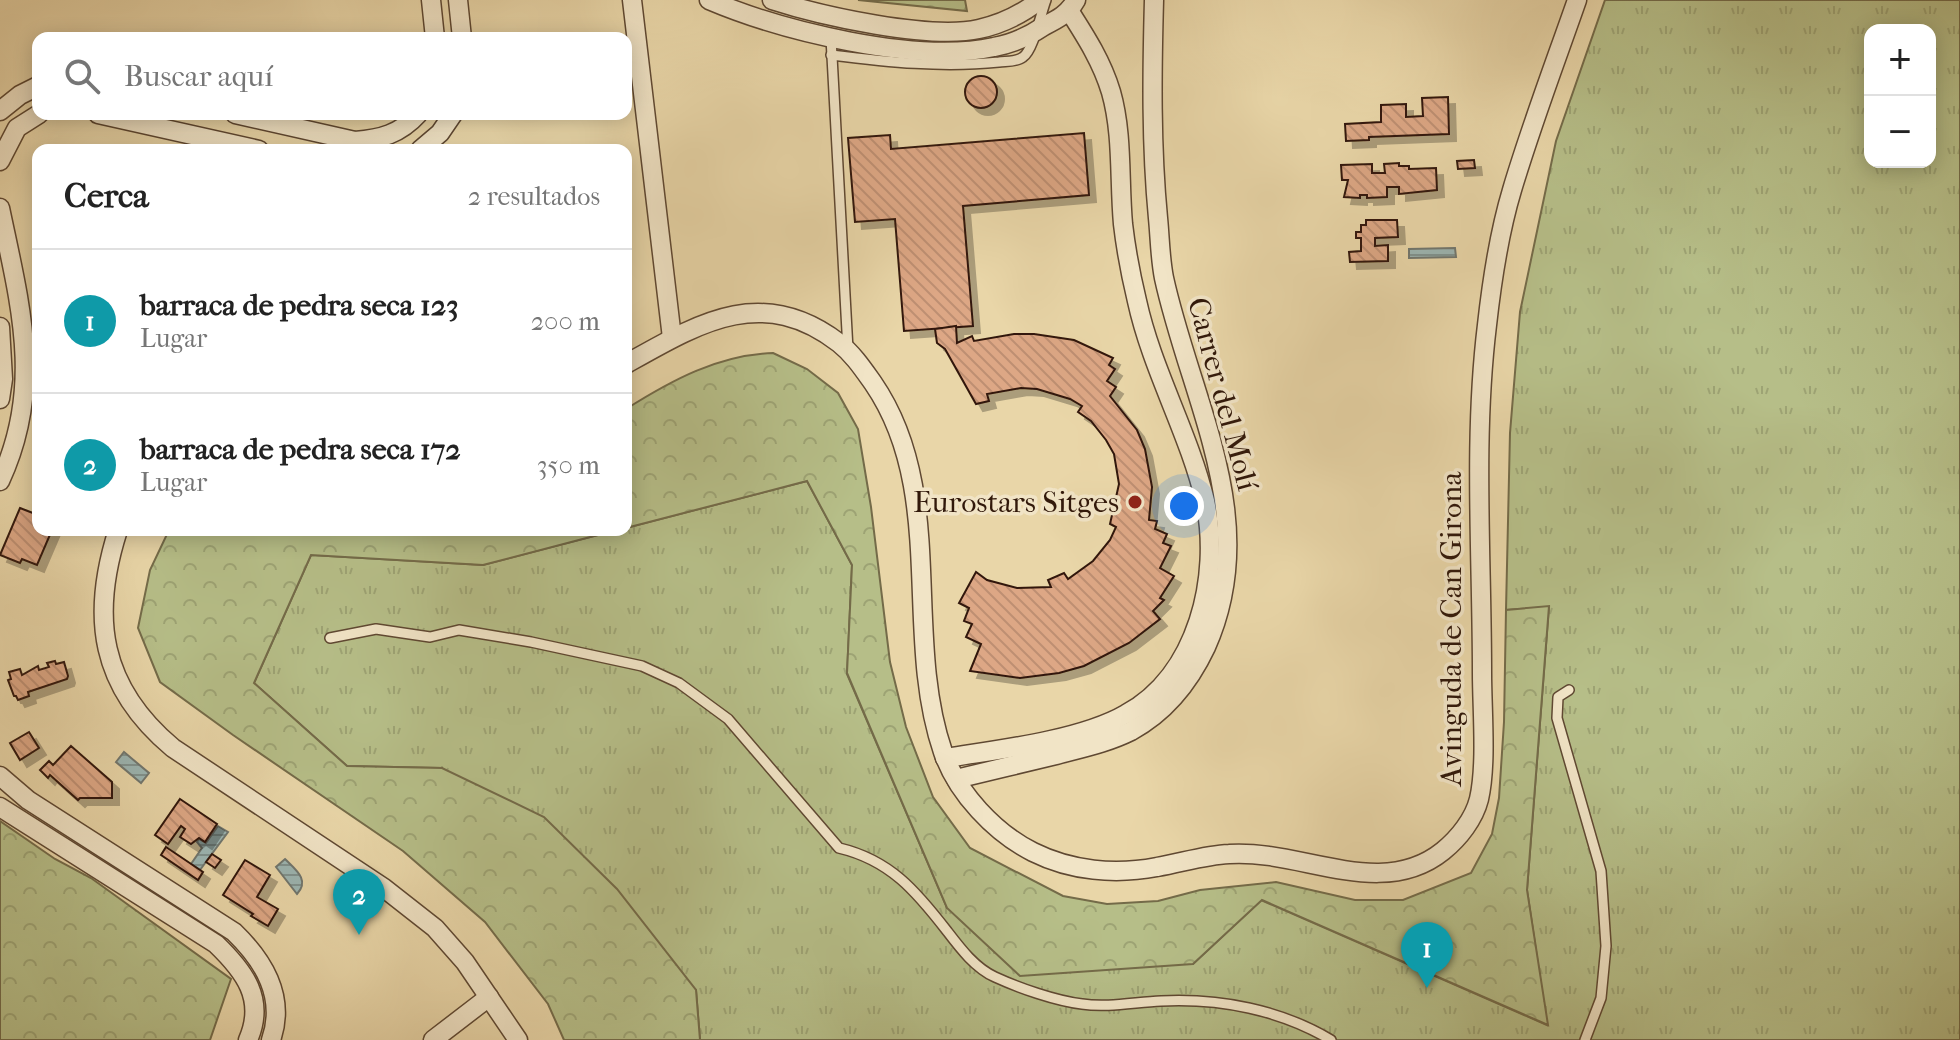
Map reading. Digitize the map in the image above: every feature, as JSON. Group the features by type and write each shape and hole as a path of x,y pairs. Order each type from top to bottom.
{"street":[{"path":"431,0 434,32"},
{"path":"458,0 461,32"},
{"path":"632,0 672,338"},
{"path":"709,0 831,46 950,52 992,48 1034,33 1073,6"},
{"path":"772,0 863,22 949,31 978,30 1011,19 1043,0"},
{"name":"Carrer del Molí","path":"956,779 1108,742 1164,710 1193,675 1214,629 1227,580 1229,538 1221,477 1208,422 1178,336 1163,274 1154,161 1154,0"},
{"name":"Avinguda de Can Girona","path":"632,361 672,338 720,318 766,313 809,323 848,351 888,409 901,436 911,472 917,508 929,698 945,758 956,779 987,818 1018,844 1061,863 1099,871 1140,870 1220,854 1255,853 1365,874 1382,874 1424,864 1460,835 1474,812 1481,783 1481,394 1488,315 1511,192 1577,0"},
{"name":"Carrer del Molí","path":"945,758 999,750 1093,729 1127,714 1149,698 1174,670 1194,633 1206,593 1210,559 1204,500 1141,318 1123,226 1117,119 1100,63 1073,6"},
{"path":"0,111 32,89"},
{"path":"0,161 17,128 32,118"},
{"path":"125,120 232,144"},
{"path":"262,120 355,141 375,140 396,133 411,120"},
{"path":"427,144 449,120"},
{"path":"0,208 23,318 26,349 21,418 0,481"},
{"path":"0,327 3,379 0,399"},
{"path":"116,536 105,581 105,647 119,681 151,730 173,748 384,888 435,928 451,944 518,1040"},
{"path":"0,776 28,800 234,932 256,953 272,985 275,1013 271,1040"},
{"path":"0,807 216,944 239,967 251,989 253,1009 248,1040"},
{"path":"433,1040 489,997"}],"lane":[{"path":"848,351 831,46 919,65 1019,60 1031,47 1043,0"},
{"path":"330,638 376,629 430,637 459,630 642,666 679,683 728,719 839,848 866,854 891,871 922,898 966,955 992,976 1083,1005 1167,1001 1232,1003 1307,1026 1331,1040"},
{"path":"1569,690 1558,697 1557,718 1601,871 1606,946 1601,998 1585,1040"}],"green space":[{"path":"858,0 965,0 967,11"},
{"path":"1605,0 1960,0 1960,1040 700,1040 696,990 442,768 347,766 254,683 311,555 483,565 594,536 632,536 632,526 807,481 852,565 847,674 947,908 1193,964 1261,900 1547,1025 1527,890 1549,607 1506,610 1510,433 1520,312 1556,141"},
{"path":"773,353 807,369 838,393 858,429 890,662 906,727 933,797 970,848 1063,896 1107,904 1158,901 1200,890 1276,882 1355,900 1403,900 1471,873 1492,834 1499,798 1506,610 1549,606 1527,890 1548,1025 1262,900 1193,964 1020,976 947,908 847,673 852,565 807,481 632,526 632,405 696,371 753,355"},
{"path":"166,536 594,536 483,565 311,555 254,683 347,766 442,768 544,817 617,889 696,990 700,1040 564,1040 548,1004 485,922 403,851 160,682 138,628 150,570"},
{"path":"0,821 55,859 91,878 231,979 210,1040 0,1040"}],"water":[{"path":"1455,248 1456,257 1409,258 1409,249"},
{"path":"124,752 149,773 141,783 116,762"},
{"path":"218,826 228,832 200,870 191,864 202,848 197,842 199,839 206,843"},
{"path":"285,859 302,880 297,894 276,867"}],"building":[{"path":"981,76 992,81 997,92 992,103 981,108 970,103 965,92 970,81"},
{"path":"1448,97 1449,134 1369,137 1369,140 1346,141 1345,124 1381,122 1381,105 1406,104 1406,117 1423,116 1422,98"},
{"path":"1084,133 1089,195 963,206 973,326 904,331 895,219 855,222 848,138 890,135 891,149"},
{"path":"1474,160 1475,168 1458,169 1457,161"},
{"path":"1399,163 1399,166 1409,166 1409,169 1436,168 1437,190 1399,194 1399,187 1387,187 1387,197 1344,197 1348,180 1342,180 1341,165 1372,164 1372,173 1385,173 1384,164"},
{"path":"1366,220 1397,220 1398,237 1375,238 1375,246 1388,245 1388,261 1350,262 1349,252 1361,251 1361,238 1356,238 1356,232 1361,232 1361,225 1366,225"},
{"name":"Eurostars Sitges","path":"956,326 957,343 972,336 974,341 1034,334 1074,340 1113,358 1109,365 1115,369 1107,381 1116,387 1110,396 1137,430 1145,449 1152,487 1149,520 1157,521 1155,529 1167,534 1163,543 1171,546 1160,568 1174,576 1160,598 1164,600 1153,611 1160,619 1129,643 1084,666 1020,678 970,671 981,644 966,637 972,624 964,621 969,608 959,603 976,572 987,580 1017,588 1051,587 1048,580 1064,573 1068,579 1093,561 1110,540 1116,527 1110,524 1119,484 1114,454 1106,440 1091,421 1078,412 1082,406 1070,399 1037,389 1021,388 987,394 989,401 976,404 945,349 937,343 935,329"},
{"path":"20,508 32,513 32,536 49,536 37,565 22,559 20,563 0,555"},
{"path":"55,661 56,664 64,662 67,679 28,692 29,696 18,700 14,696 8,680 11,679 9,672 20,669 22,675 38,666 39,670 49,667 47,663"},
{"path":"29,732 39,748 20,760 10,743"},
{"path":"71,746 112,782 112,798 78,800 40,770 49,761 53,765"},
{"path":"180,799 217,824 205,842 199,838 191,844 180,837 185,829 181,826 168,844 155,835"},
{"path":"166,847 203,872 198,880 161,855"},
{"path":"212,854 221,860 215,868 206,862"},
{"path":"245,860 270,875 257,897 278,909 268,926 223,895"}],"place":[{"name":"Eurostars Sitges","path":"1135,502"},
{"name":"barraca de pedra seca 172","path":"359,935"},
{"name":"barraca de pedra seca 123","path":"1427,988"}]}
